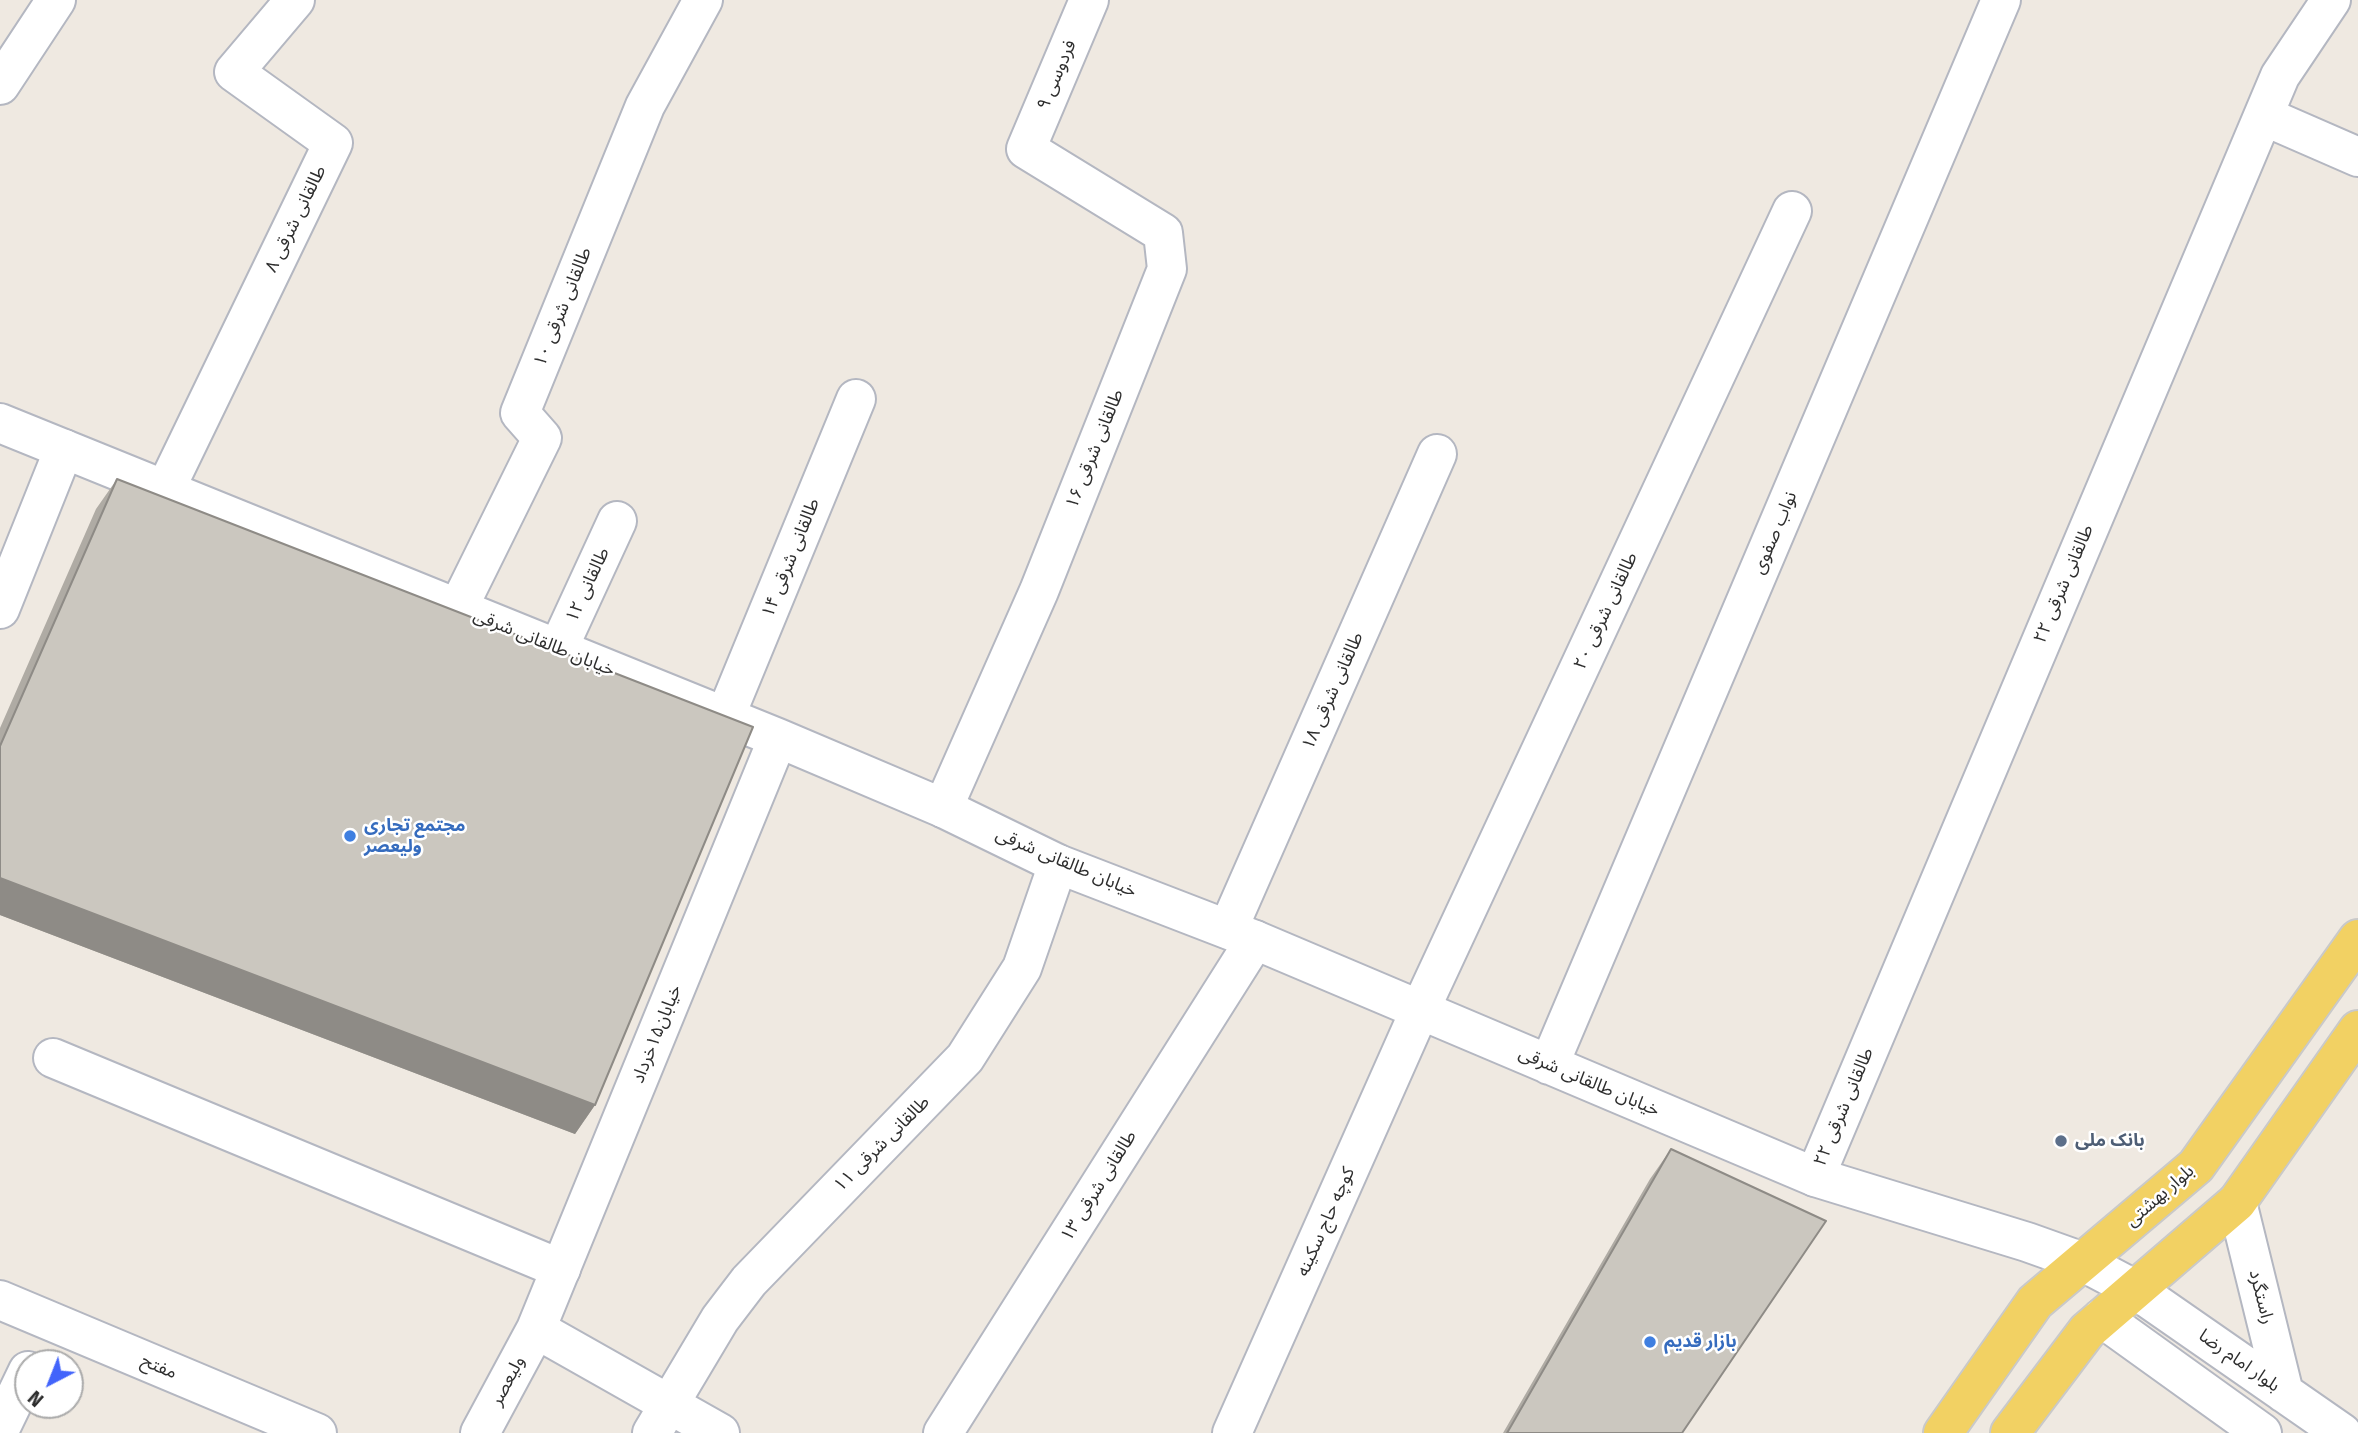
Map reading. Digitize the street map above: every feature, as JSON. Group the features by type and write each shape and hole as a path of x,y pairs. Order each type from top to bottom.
{"main road":[{"name":"بلوار بهشتی","path":"1943,1433 2035,1302 2196,1166 2358,939"},
{"path":"2010,1433 2087,1331 2237,1202 2358,1030"}],"street":[{"path":"0,85 56,0"},
{"name":"طالقانی شرقی ۸","path":"165,490 333,143 234,72 295,0"},
{"name":"طالقانی شرقی ۱۰","path":"458,608 542,438 520,413 530,388 645,106 703,0"},
{"name":"فردوسی ۹","path":"1026,149 1089,0"},
{"name":"نواب صفوی","path":"1549,1065 2001,0"},
{"name":"طالقانی شرقی ۲۲","path":"1815,1177 2038,642 2280,76 2331,0"},
{"path":"2264,116 2358,157"},
{"name":"طالقانی شرقی ۱۶","path":"943,808 1039,591 1167,269 1163,233 1026,149"},
{"name":"طالقانی شرقی ۲۰","path":"1420,1010 1792,211"},
{"name":"طالقانی شرقی ۱۴","path":"725,717 856,399"},
{"name":"خیابان طالقانی شرقی","path":"0,423 778,738 943,808 1058,864 1241,934 1815,1177 2027,1242 2083,1262 2136,1290"},
{"path":"0,609 64,449"},
{"name":"طالقانی شرقی ۱۸","path":"1241,934 1437,454"},
{"name":"طالقانی ۱۲","path":"558,649 617,521"},
{"name":"خیابان۱۵خرداد","path":"536,1329 778,738"},
{"name":"طالقانی شرقی ۱۱","path":"660,1418 720,1319 749,1281 965,1058 1022,968 1058,864"},
{"name":"طالقانی شرقی ۱۳","path":"943,1433 1241,934"},
{"name":"کوچه حاج سکینه","path":"1232,1433 1420,1010"},
{"path":"53,1058 561,1269"},
{"name":"راستگرد","path":"2237,1202 2284,1393"},
{"name":"بلوار امام رضا","path":"2136,1290 2342,1433"},
{"name":"مفتح","path":"0,1300 317,1433"},
{"path":"2102,1318 2262,1433"},
{"path":"38,1349 51,1322"},
{"path":"536,1329 660,1418 720,1433"},
{"name":"ولیعصر","path":"480,1433 536,1329"},
{"path":"0,1429 14,1400"}],"building":[{"name":"مجتمع تجاری ولیعصر","path":"117,479 753,727 595,1105 0,878 0,746"},
{"name":"بازار قدیم","path":"1671,1149 1826,1221 1682,1433 1507,1433"}],"place":[{"name":"مجتمع تجاری ولیعصر","path":"350,836"},
{"name":"بانک ملی","path":"2061,1141"},
{"name":"بازار قدیم","path":"1650,1342"}]}
